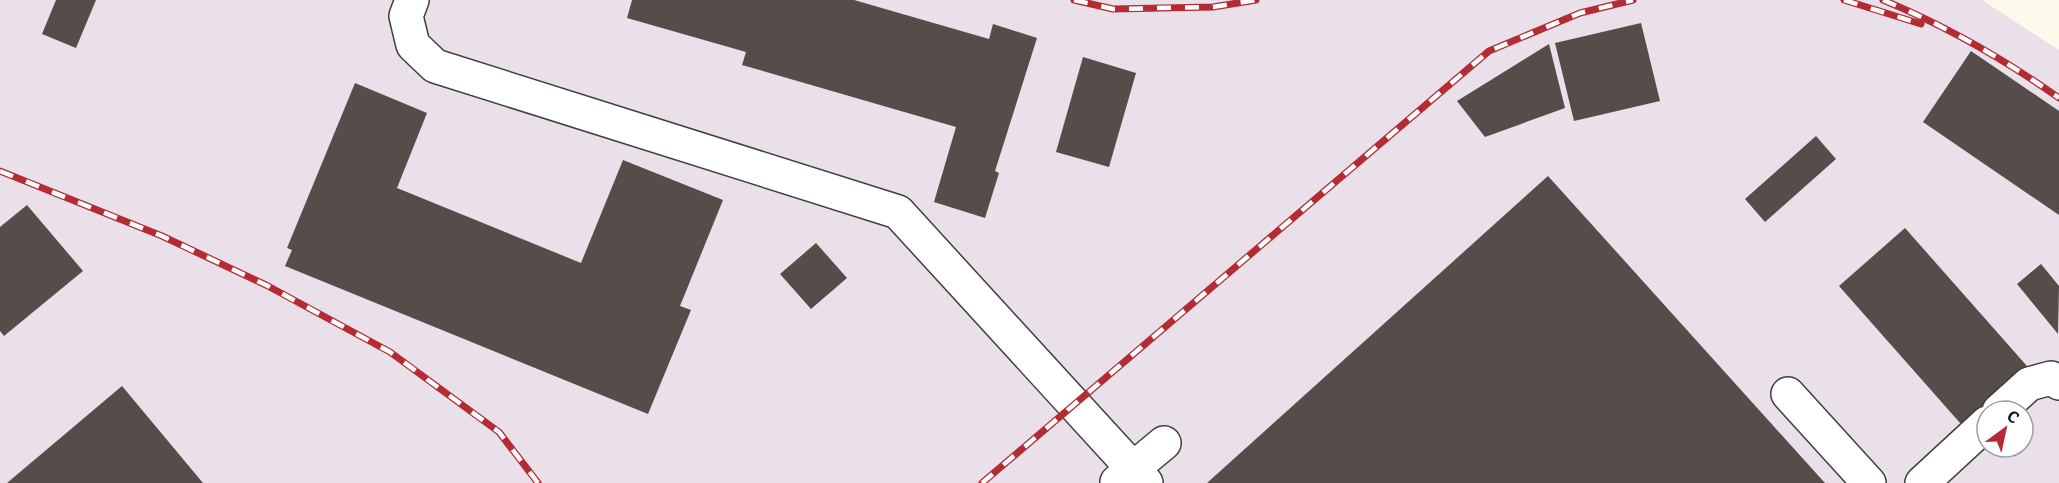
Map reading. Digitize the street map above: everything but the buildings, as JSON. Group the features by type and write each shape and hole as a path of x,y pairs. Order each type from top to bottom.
{"lane":[{"path":"412,0 406,16 413,45 435,66 898,212 1131,478 1164,443"},
{"path":"2013,399 2029,384 2051,378 2059,382"},
{"path":"1788,394 1869,483"},
{"path":"1922,483 1975,434"}],"shaded area":[{"path":"0,0 1982,0 2059,50 2059,483 0,483"}],"railway":[{"path":"1074,0 1113,9 1213,7 1256,0"},
{"path":"982,483 1489,51 1580,13 1633,0"},
{"path":"1844,0 1921,24"},
{"path":"1883,0 1974,44 2059,98"},
{"path":"0,171 162,236 266,285 390,352 499,432 538,483"}]}
